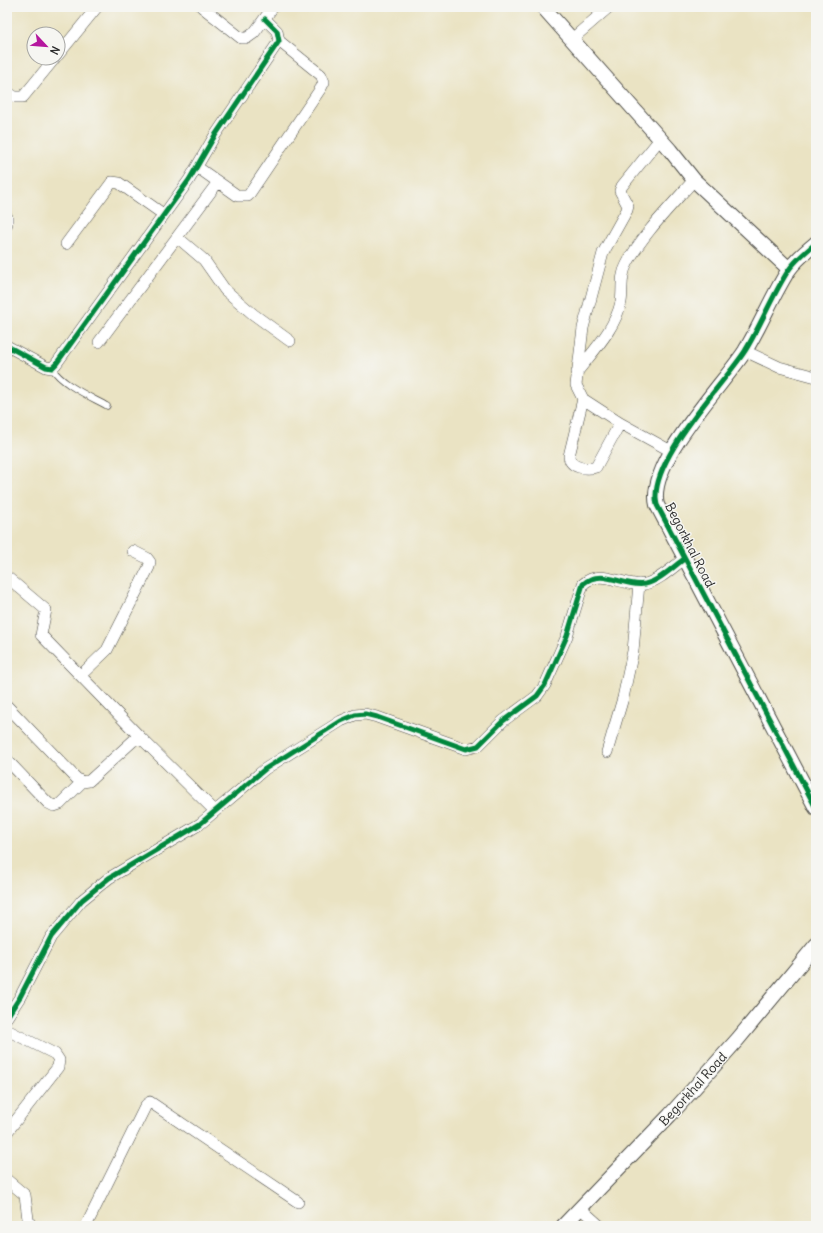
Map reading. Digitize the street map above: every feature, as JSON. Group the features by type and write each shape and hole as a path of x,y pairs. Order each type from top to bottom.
{"street":[{"path":"66,45 97,7"},
{"path":"202,7 240,38 247,38 254,33 273,7"},
{"path":"543,7 660,139 694,180 789,269"},
{"path":"571,40 609,7"},
{"path":"197,166 238,196 248,196 324,82 321,75 279,41 277,31 265,19"},
{"path":"7,346 46,367 52,368 197,166 214,137 279,41"},
{"path":"7,92 15,97 23,97 48,66"},
{"path":"660,139 622,186 621,195 628,206 603,253 583,328 576,385 578,392 583,399 620,423 671,451"},
{"path":"578,372 602,340 616,318 621,301 625,268 633,253 694,180"},
{"path":"66,244 112,182 120,183 163,214"},
{"path":"99,342 218,182"},
{"path":"7,217 7,224"},
{"path":"177,237 204,260 226,290 253,314 290,341"},
{"name":"Begorkhal Road","path":"816,242 789,269 745,351 702,405 671,451 656,486 654,496 656,505 684,559 816,808"},
{"path":"745,351 779,367 816,377"},
{"path":"583,399 569,456 570,462 573,465 590,469 596,467 620,423"},
{"path":"81,675 107,650 149,567 150,562 147,558 133,551"},
{"path":"7,1017 20,997 51,937 82,900 109,878 200,824 265,769 341,721 355,715 365,714 377,717 466,749 478,746 503,721 538,696 545,685 567,636 583,584 589,579 600,576 639,584 654,581 684,559"},
{"path":"7,577 46,610 41,635 141,738 215,811"},
{"path":"607,752 623,698 633,651 639,584"},
{"path":"7,706 76,778 82,782"},
{"path":"7,760 48,803 54,806 60,804 82,782 89,780 134,740 141,738"},
{"name":"Begorkhal Road","path":"563,1226 675,1109 738,1039 816,945"},
{"path":"7,1030 55,1054 59,1060 58,1067 7,1132"},
{"path":"86,1226 146,1105 150,1102 298,1202"},
{"path":"7,1180 25,1195 30,1226"},
{"path":"580,1208 600,1226"}],"lane":[{"path":"52,368 56,374 67,382 107,406"}],"cycle path":[{"path":"7,346 46,367 52,368 56,364 189,180 214,137 279,41 277,31 265,19"},
{"path":"816,243 798,259 788,271 745,351 674,447 663,468 657,488 657,505 816,808"},
{"path":"7,1017 20,997 51,937 82,900 109,878 200,824 265,769 341,721 355,715 365,714 377,717 466,749 478,746 503,721 537,696 545,685 567,636 583,584 590,579 598,577 629,583 645,584 661,577 684,559"}]}
